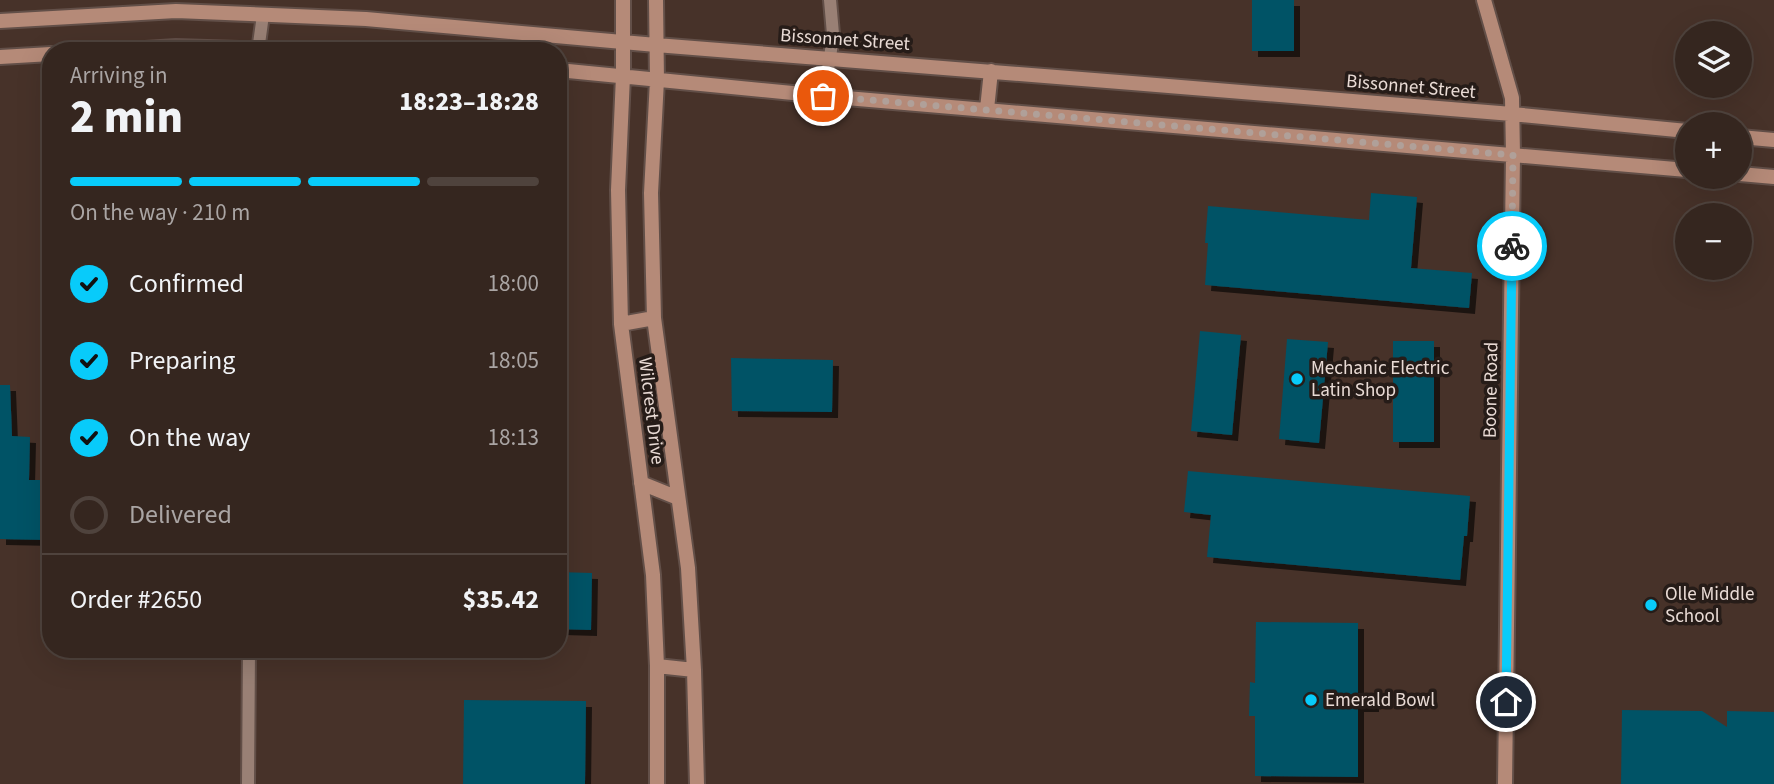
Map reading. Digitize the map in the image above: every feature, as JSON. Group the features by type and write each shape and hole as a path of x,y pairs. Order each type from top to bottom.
{"main road":[{"name":"Wilcrest Drive","path":"623,0 618,190 621,324 653,575 659,780"},
{"name":"Wilcrest Drive","path":"656,0 657,80 651,192 654,318 688,568 695,670 697,784"},
{"name":"Boone Road","path":"1484,0 1512,98 1505,784"},
{"name":"Bissonnet Street","path":"0,21 176,11 366,19 1675,130"},
{"path":"0,57 42,55"},
{"path":"567,71 823,96 1675,169"},
{"path":"987,110 991,71"},
{"path":"1752,138 1774,140"},
{"path":"1752,175 1774,177"},
{"path":"621,324 654,318"},
{"path":"641,483 678,498"},
{"path":"657,666 695,670"}],"street":[{"path":"823,96 833,34 830,0"},
{"path":"259,42 263,15"},
{"path":"248,784 249,658"}],"building":[{"path":"1252,0 1294,0 1294,51 1252,51"},
{"path":"1371,193 1417,197 1411,268 1472,273 1469,308 1205,285 1208,206 1369,220"},
{"path":"1200,331 1241,335 1232,435 1191,431"},
{"path":"1287,339 1328,342 1319,443 1279,439"},
{"path":"1393,341 1434,341 1434,442 1393,442"},
{"path":"731,358 833,360 832,412 732,411"},
{"path":"0,385 10,385 12,436 30,437 29,480 42,480 42,540 0,539"},
{"path":"1188,471 1470,496 1460,580 1207,557 1211,515 1184,512"},
{"path":"567,572 592,573 591,630 567,629"},
{"name":"Emerald Bowl","path":"1256,622 1358,623 1358,693 1373,693 1373,706 1358,706 1358,777 1255,776 1255,716 1249,716 1250,682 1255,683"},
{"path":"464,700 586,701 585,784 463,784"},
{"path":"1622,710 1702,711 1727,727 1727,711 1774,712 1774,784 1621,784"}],"way so far":[{"path":"823,96 1513,155 1512,246"}],"place":[{"name":"Mechanic Electric Latin Shop","path":"1297,379"},
{"name":"Olle Middle School","path":"1651,605"},
{"name":"Emerald Bowl","path":"1311,700"}],"route":[{"path":"1506,702 1512,246"}]}
